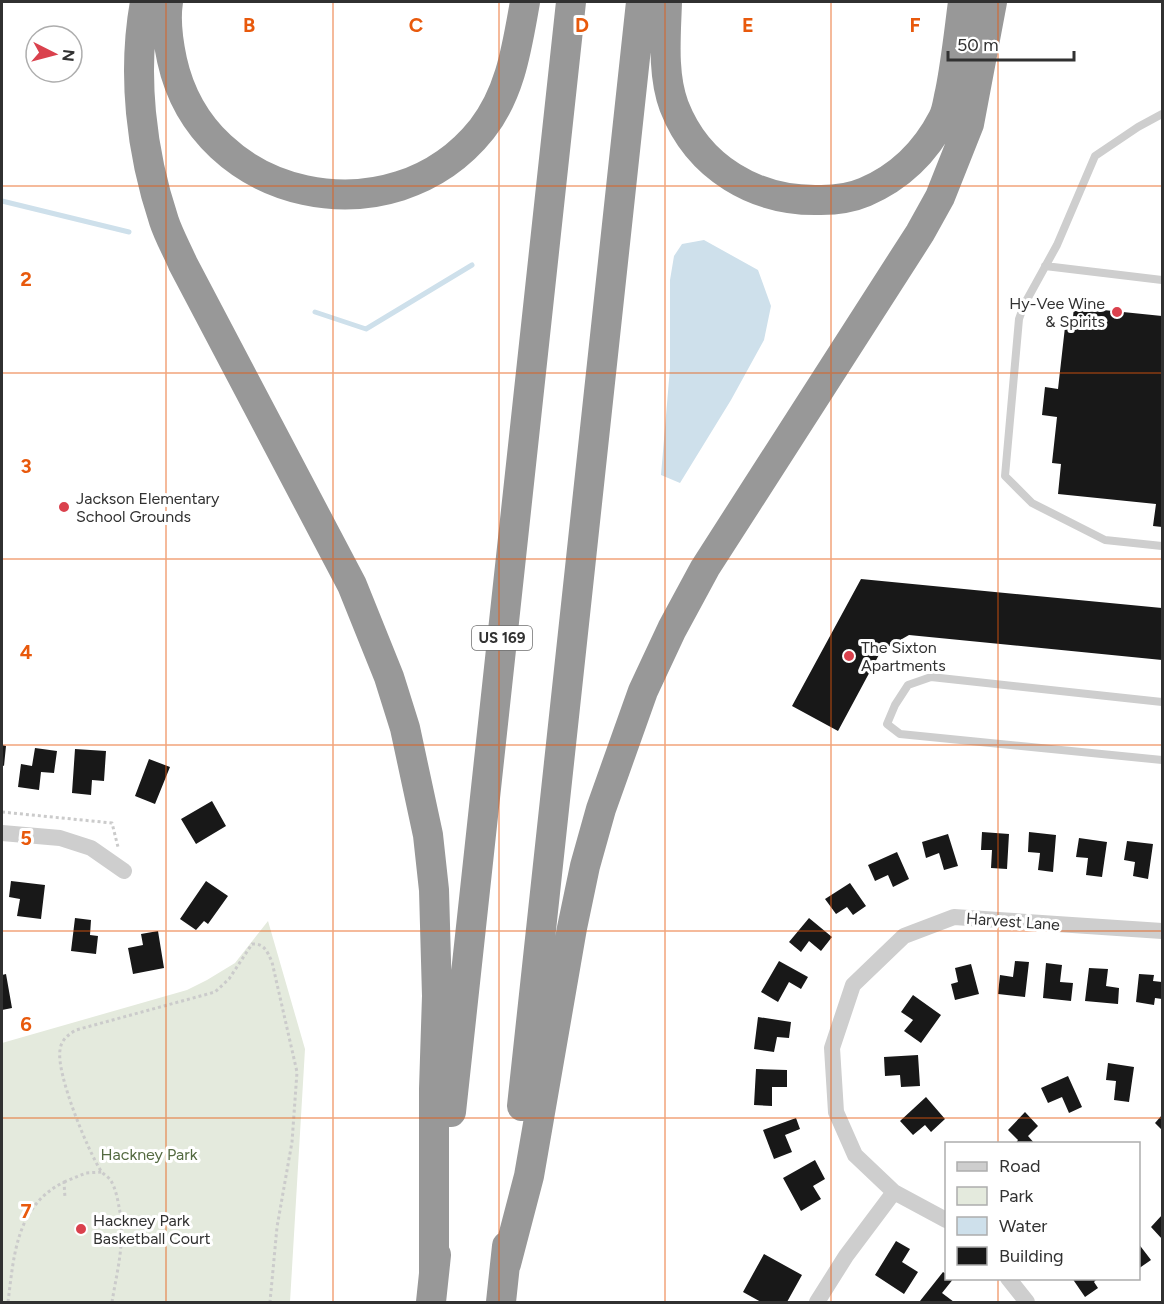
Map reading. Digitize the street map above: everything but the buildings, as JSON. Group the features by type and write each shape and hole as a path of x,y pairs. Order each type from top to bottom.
{"highway":[{"path":"145,2 140,52 140,95 144,138 152,180 165,222 183,264 352,585 389,677 419,783 428,835 436,943 432,1288"},
{"path":"168,2 167,37 175,73 187,101 203,127 225,150 248,168 280,184 316,193 352,196 391,189 429,174 458,155 483,128 503,94 515,58 525,2"},
{"name":"US 169","path":"432,1288 571,2"},
{"path":"501,1302 641,2"},
{"path":"667,2 667,74 673,105 687,131 705,156 728,175 754,190 808,201 837,200 865,192 895,176 924,149 945,116 963,2"},
{"path":"506,1264 529,1176 585,866 601,808 624,740 643,691 672,629 705,568 920,233 940,197 969,124 992,2"}],"street":[{"path":"2,833 60,838 91,848 124,871"},
{"name":"Harvest Lane","path":"945,1219 894,1192 855,1155 836,1112 832,1048 853,985 904,936 954,917 1162,931"},
{"path":"817,1302 846,1256 894,1192"},
{"path":"1010,1280 1027,1302"}],"lane":[{"path":"1162,114 1095,156 1057,245 1019,319 1005,476 1032,503 1105,540 1162,546"},
{"path":"1046,266 1162,280"},
{"path":"1162,702 931,677 908,685 895,705 887,724 900,734 1162,760"}],"path":[{"path":"112,1302 122,1234 119,1206 111,1181 102,1172 84,1136 62,1070 60,1051 65,1038 76,1029 216,992 229,979 252,944 264,947 272,962 297,1072 292,1142 277,1227 270,1302"},
{"path":"8,1302 18,1241 24,1222 36,1202 50,1189 64,1182 86,1173 102,1172"},
{"path":"64,1182 64,1198"}],"green space":[{"name":"Hackney Park","path":"268,921 305,1049 290,1302 2,1302 2,1043 187,990 235,963"}],"water":[{"path":"704,240 758,270 771,306 764,340 731,400 680,483 661,475 670,368 670,280 674,256 682,244"}],"waterway":[{"path":"2,201 129,232"},
{"path":"315,312 366,329 472,265"}],"place":[{"name":"Hy-Vee Wine & Spirits","path":"1117,312"},
{"name":"Jackson Elementary School Grounds","path":"64,507"},
{"name":"The Sixton Apartments","path":"849,656"},
{"name":"Hackney Park Basketball Court","path":"81,1229"}]}
